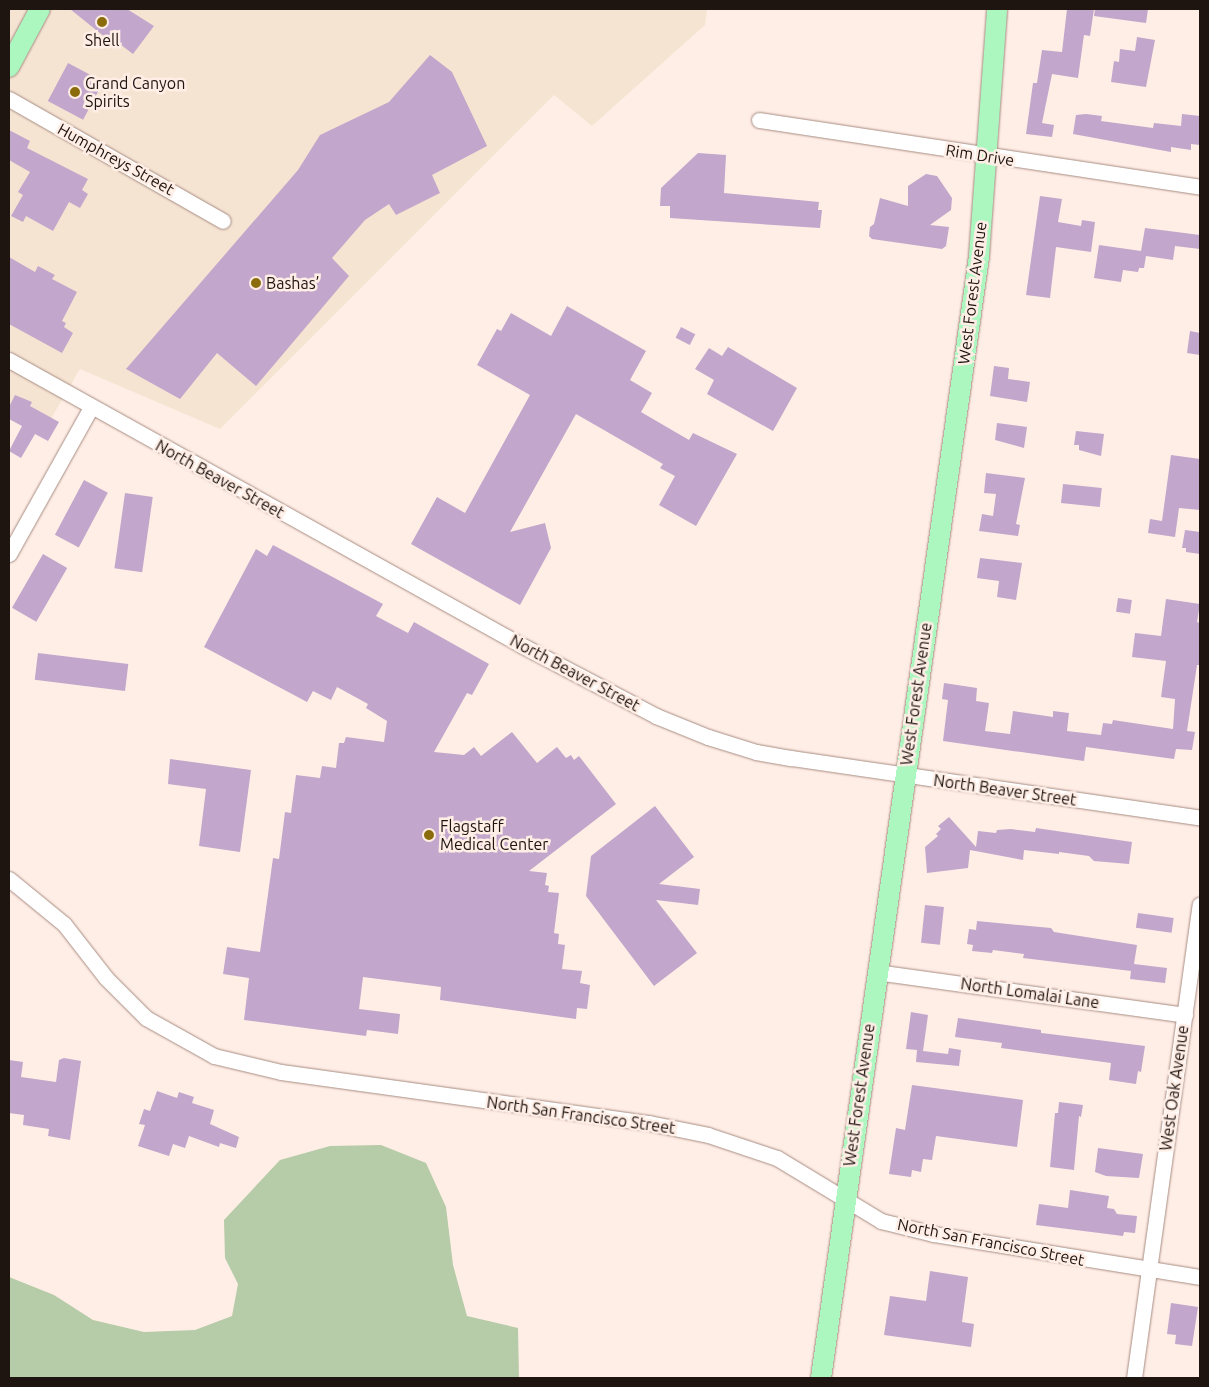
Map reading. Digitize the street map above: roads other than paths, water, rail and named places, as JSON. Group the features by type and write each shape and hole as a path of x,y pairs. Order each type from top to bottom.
{"main road":[{"path":"9,67 40,9"},
{"name":"West Forest Avenue","path":"821,1378 844,1197 979,256 998,9"}],"street":[{"name":"Humphreys Street","path":"9,99 223,222"},
{"name":"Rim Drive","path":"759,120 987,157 1200,187"},
{"name":"North Beaver Street","path":"9,360 90,408 656,716 756,752 904,776 1200,818"},
{"path":"9,554 90,408"},
{"name":"North San Francisco Street","path":"9,879 64,924 106,978 146,1018 214,1056 281,1072 649,1123 708,1135 777,1158 881,1221 934,1234 1200,1277"},
{"name":"West Oak Avenue","path":"1134,1378 1200,905"},
{"name":"North Lomalai Lane","path":"876,972 1185,1015"}],"place":[{"name":"Shell","path":"102,22"},
{"name":"Grand Canyon Spirits","path":"75,92"},
{"name":"Bashas’","path":"256,283"},
{"name":"Flagstaff Medical Center","path":"429,835"}]}
